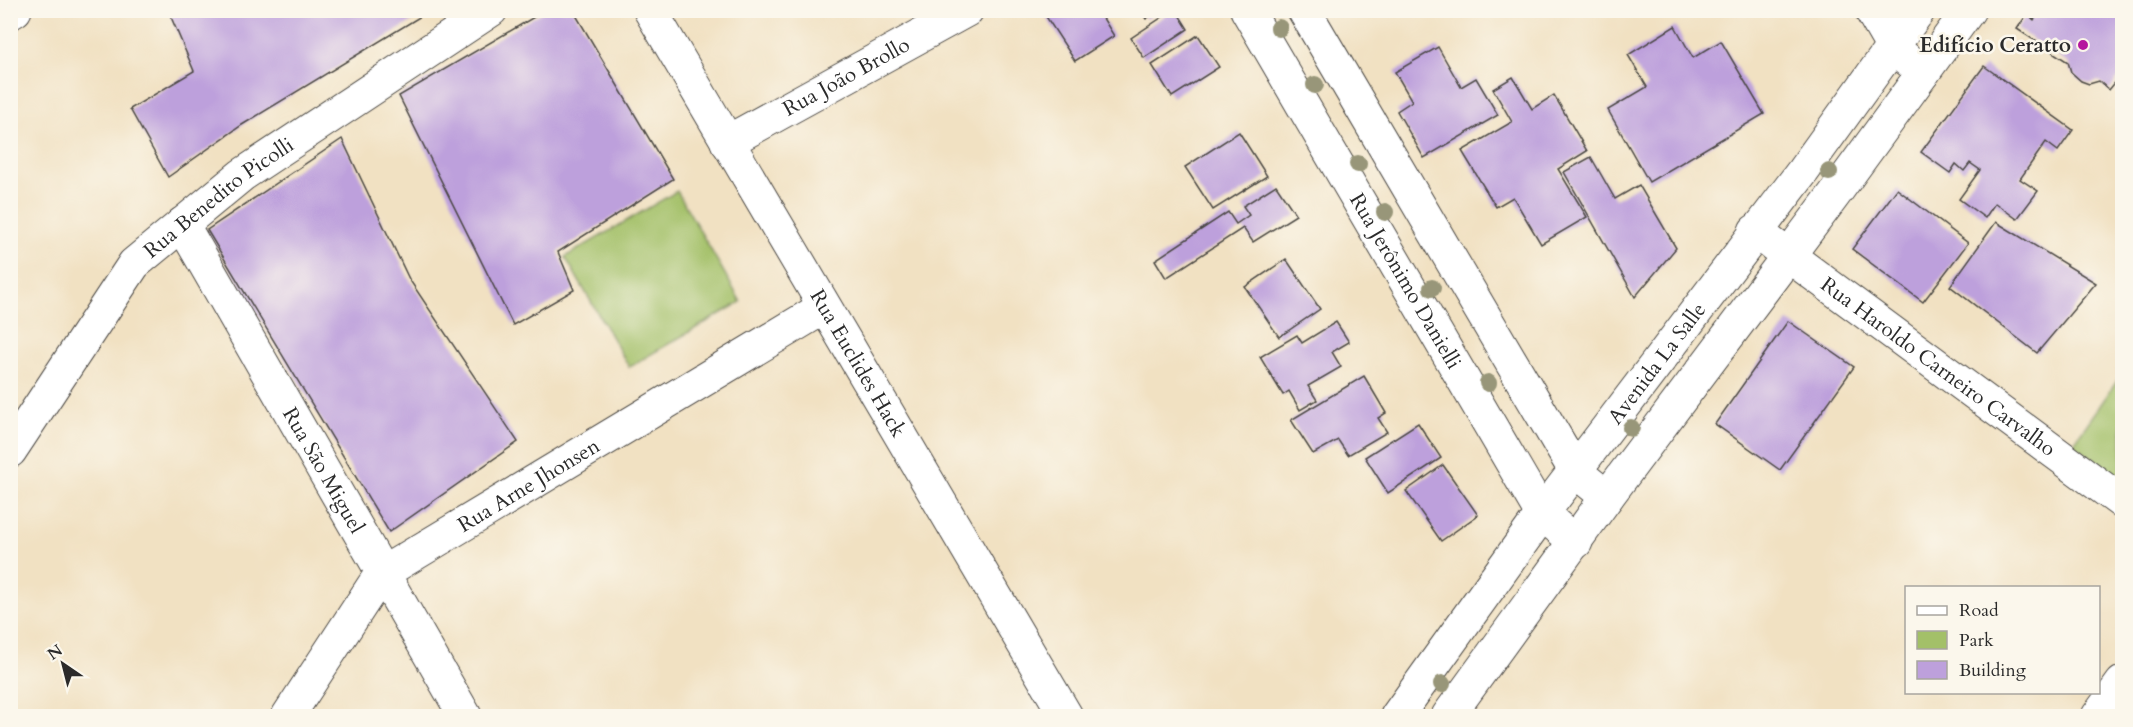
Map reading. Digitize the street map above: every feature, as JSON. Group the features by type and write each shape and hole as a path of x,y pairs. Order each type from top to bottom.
{"street":[{"path":"10,13 15,10"},
{"name":"Rua Benedito Picolli","path":"10,451 134,264 242,175 491,10"},
{"name":"Rua Euclides Hack","path":"650,10 823,308 1066,717"},
{"name":"Rua João Brollo","path":"727,142 967,10"},
{"name":"Rua Jerônimo Danielli","path":"1247,10 1542,514 1576,542"},
{"path":"1304,10 1576,471 1606,497"},
{"path":"1871,10 1893,48 1923,73"},
{"path":"1920,10 1949,36"},
{"name":"Avenida La Salle","path":"1397,717 1542,514 1755,231 1803,171 1920,10"},
{"name":"Avenida La Salle","path":"1448,717 1576,542 1606,497 1834,195 1969,10"},
{"path":"1281,68 1323,41"},
{"name":"Rua São Miguel","path":"182,224 465,717"},
{"name":"Rua Haroldo Carneiro Carvalho","path":"1755,231 2122,502"},
{"path":"1393,259 1435,232"},
{"name":"Rua Arne Jhonsen","path":"288,717 381,574 823,308"},
{"path":"2097,717 2122,683"}],"green space":[{"path":"677,191 741,302 629,367 565,257"},
{"path":"2122,374 2122,479 2073,444"}],"building":[{"path":"168,10 431,10 242,125 168,177 130,109 194,71"},
{"path":"546,10 573,10 673,179 558,252 574,290 513,325 399,96"},
{"path":"1046,10 1098,10 1114,36 1075,61 1043,12"},
{"path":"1140,10 1159,10 1146,19"},
{"path":"1176,10 1188,29 1144,58 1131,38"},
{"name":"Edifício Ceratto","path":"2041,10 2106,10 2110,13 2122,10 2122,74 2109,90 2099,81 2089,84 2081,81 2071,72 2068,62 2017,29 2027,14 2034,20"},
{"path":"1675,26 1693,58 1721,41 1764,114 1649,182 1608,110 1647,87 1628,55"},
{"path":"1198,35 1219,67 1172,97 1152,65"},
{"path":"1438,47 1461,87 1476,78 1498,115 1424,158 1397,111 1412,101 1395,72"},
{"path":"1984,66 2073,130 2058,151 2046,142 2020,179 2038,191 2017,219 1995,203 1985,218 1959,199 1980,170 1970,163 1964,171 1956,164 1950,173 1921,152"},
{"path":"1513,77 1532,109 1554,95 1587,151 1558,169 1587,217 1541,244 1513,197 1496,207 1462,151 1512,122 1493,89"},
{"path":"1239,132 1267,176 1213,210 1185,167"},
{"path":"342,139 409,279 518,442 389,532 207,230"},
{"path":"1591,157 1615,199 1639,185 1676,248 1635,297 1564,172"},
{"path":"1276,185 1296,215 1253,242 1243,228 1166,278 1155,260 1228,212 1236,224 1249,215 1243,206"},
{"path":"1897,189 1968,243 1923,302 1852,249"},
{"path":"1996,222 2096,283 2037,353 1950,286"},
{"path":"10,240 18,255 10,259"},
{"path":"1286,259 1320,309 1279,337 1245,287"},
{"path":"1788,321 1854,367 1780,470 1715,424"},
{"path":"1336,322 1349,342 1332,352 1341,367 1308,386 1317,400 1300,410 1289,391 1283,395 1260,357 1297,335 1302,343"},
{"path":"1364,376 1386,413 1378,418 1387,432 1348,455 1338,440 1313,454 1291,420"},
{"path":"1418,423 1441,458 1388,493 1365,457"},
{"path":"1443,465 1478,515 1441,541 1406,491"}],"place":[{"name":"Edifício Ceratto","path":"2083,45"}]}
